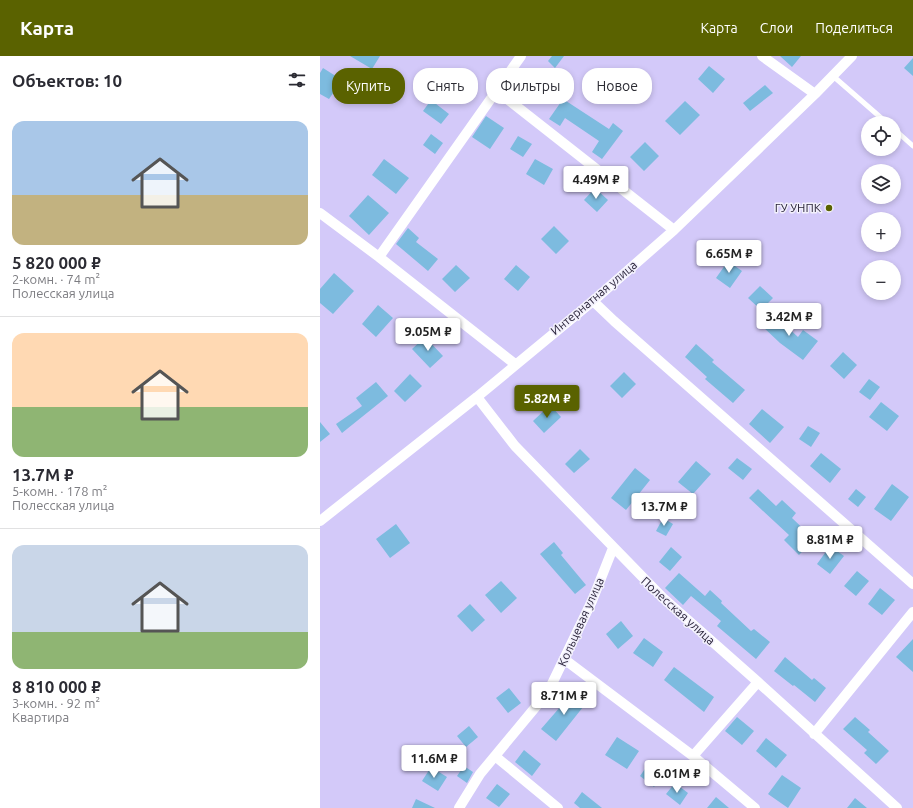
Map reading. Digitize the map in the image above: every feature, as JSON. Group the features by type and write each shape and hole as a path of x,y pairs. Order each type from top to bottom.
{"street":[{"path":"513,68 521,56"},
{"path":"762,56 815,94"},
{"name":"Интернатная улица","path":"320,521 477,397 593,301 674,230 815,94 852,56"},
{"path":"379,257 488,104"},
{"path":"514,104 674,230"},
{"path":"320,213 516,364"},
{"path":"593,301 913,584"},
{"name":"Полесская улица","path":"477,397 515,446 663,598 897,808"},
{"name":"Кольцевая улица","path":"459,808 480,774 548,692 592,601 613,548"},
{"path":"814,734 913,612"},
{"path":"564,660 693,756 755,808"},
{"path":"693,756 758,682"},
{"path":"495,756 558,808"}],"lane":[{"path":"833,76 879,116"},
{"path":"901,135 913,146"}],"building":[{"path":"350,56 380,56 373,68"},
{"path":"552,56 564,56 555,68 548,61"},
{"path":"780,56 801,56 792,67"},
{"path":"913,58 913,76 904,68"},
{"path":"709,66 725,79 713,93 698,79"},
{"path":"323,68 332,74 332,95 329,99 320,94 320,73"},
{"path":"765,85 773,93 750,111 743,103"},
{"path":"685,101 700,115 680,135 665,121"},
{"path":"428,104 436,104 449,114 441,124 423,111"},
{"path":"560,104 571,104 609,129 613,123 623,131 602,159 592,152 599,141 565,118 560,126 549,119"},
{"path":"486,116 504,128 490,149 472,137"},
{"path":"431,134 443,143 435,154 423,145"},
{"path":"518,136 532,144 523,157 510,149"},
{"path":"645,142 659,156 644,171 630,157"},
{"path":"384,159 409,178 396,194 372,175"},
{"path":"535,159 553,169 544,185 526,174"},
{"path":"595,188 608,200 597,212 584,200"},
{"path":"368,195 389,213 369,235 349,216"},
{"path":"554,226 569,241 556,254 541,239"},
{"path":"408,228 419,238 416,242 438,259 428,271 396,244"},
{"path":"728,261 742,271 730,288 716,278"},
{"path":"456,265 470,278 455,292 442,279"},
{"path":"516,265 530,277 518,291 504,279"},
{"path":"334,273 354,291 333,314 320,303 320,289"},
{"path":"760,286 773,298 761,310 748,298"},
{"path":"378,305 393,318 376,337 362,324"},
{"path":"771,312 798,337 803,330 818,341 803,360 780,343 760,324"},
{"path":"425,337 443,356 430,368 412,349"},
{"path":"696,344 714,360 712,362 745,390 733,403 705,379 707,377 685,357"},
{"path":"843,352 857,365 844,379 830,366"},
{"path":"624,372 636,384 622,398 610,386"},
{"path":"410,374 422,386 405,402 394,391"},
{"path":"869,379 880,387 870,400 859,392"},
{"path":"376,382 388,396 342,433 336,424 362,406 356,398"},
{"path":"881,402 899,416 887,431 869,417"},
{"path":"550,405 561,417 544,433 533,421"},
{"path":"762,409 784,427 770,443 749,424"},
{"path":"320,422 330,434 320,442"},
{"path":"808,426 820,433 811,447 799,439"},
{"path":"580,449 590,459 574,473 565,464"},
{"path":"821,453 841,469 830,483 810,466"},
{"path":"737,458 752,469 743,480 728,468"},
{"path":"696,461 711,474 693,494 678,482"},
{"path":"635,468 650,480 626,510 611,498"},
{"path":"892,484 909,497 891,521 874,509"},
{"path":"758,489 776,506 782,500 796,513 792,518 814,539 799,555 784,540 789,535 749,498"},
{"path":"856,489 866,497 858,507 848,499"},
{"path":"663,518 673,524 666,536 656,531"},
{"path":"396,524 410,543 390,558 376,539"},
{"path":"554,542 563,553 561,555 586,585 575,594 540,554"},
{"path":"830,546 844,556 830,574 817,564"},
{"path":"671,547 682,557 670,571 659,562"},
{"path":"857,571 869,581 856,596 844,586"},
{"path":"679,573 705,596 710,590 722,601 721,603 751,631 754,629 770,642 756,659 717,626 721,621 691,596 683,605 665,588"},
{"path":"501,581 517,598 501,613 485,595"},
{"path":"880,588 895,600 882,615 868,604"},
{"path":"470,604 485,620 472,632 457,616"},
{"path":"621,621 633,636 618,649 606,634"},
{"path":"644,638 663,652 653,667 633,653"},
{"path":"913,639 913,672 896,657"},
{"path":"785,657 812,680 814,678 826,688 815,702 774,671"},
{"path":"674,667 714,697 704,712 664,680"},
{"path":"509,688 521,703 508,713 496,698"},
{"path":"574,691 587,702 556,741 541,729"},
{"path":"737,717 754,731 742,745 725,731"},
{"path":"855,717 870,730 868,732 889,751 876,764 864,753 867,750 843,729"},
{"path":"469,726 478,737 466,747 457,736"},
{"path":"617,737 639,751 627,769 605,755"},
{"path":"766,738 787,755 776,768 756,751"},
{"path":"524,750 541,764 532,776 515,762"},
{"path":"649,763 664,774 654,787 640,776"},
{"path":"464,766 473,772 467,783 457,776"},
{"path":"431,767 447,777 438,791 422,781"},
{"path":"782,775 801,788 788,808 768,794"},
{"path":"675,783 688,793 680,805 666,794"},
{"path":"497,784 510,794 499,807 486,798"},
{"path":"582,792 602,808 580,808 574,803"},
{"path":"716,797 729,808 707,808"},
{"path":"855,798 867,808 847,808"},
{"path":"416,799 435,808 412,808"}],"place":[{"name":"ГУ УНПК","path":"829,208"}]}
